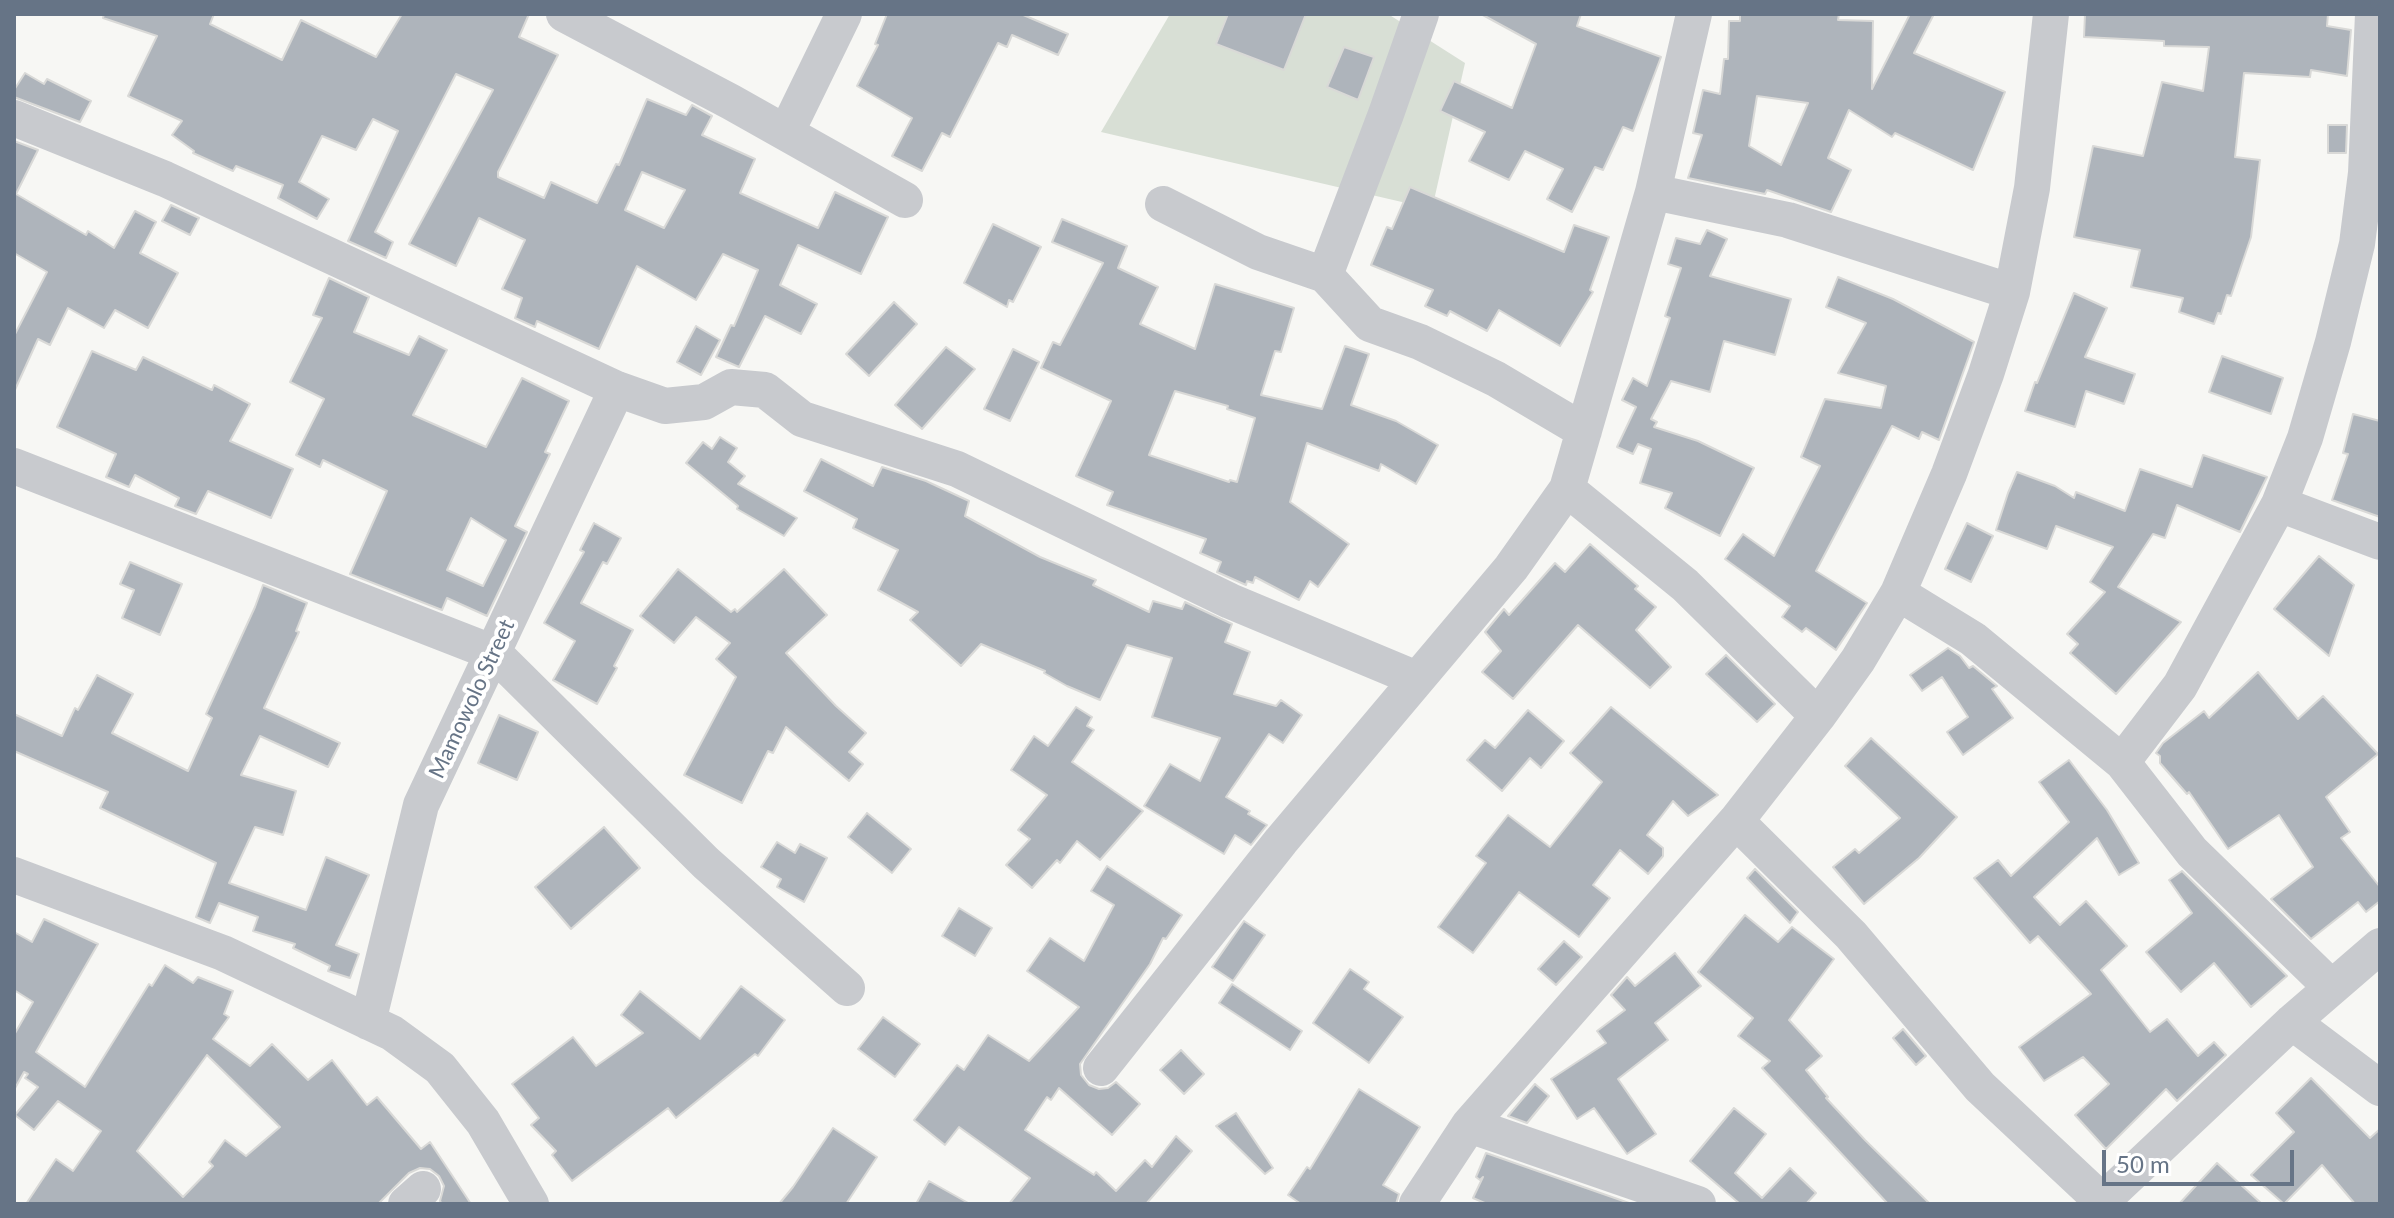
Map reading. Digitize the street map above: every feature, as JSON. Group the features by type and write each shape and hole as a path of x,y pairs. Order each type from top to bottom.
{"street":[{"path":"564,14 905,200"},
{"path":"786,133 844,14"},
{"path":"1325,275 1421,14"},
{"path":"1101,1068 1281,841 1511,568 1567,489 1653,192 1694,14"},
{"path":"1417,1204 1469,1125 1736,821 1858,660 1898,593 1949,474 2012,292 2032,188 2051,14"},
{"path":"2122,762 2180,686 2279,504 2305,438 2329,356 2368,245 2366,173 2373,14"},
{"path":"14,118 165,179 617,389 665,406 704,402 731,387 765,390 802,419 957,469 1230,601 1417,679"},
{"path":"1653,192 1788,220 2012,292"},
{"path":"1163,204 1258,252 1325,275 1370,324 1420,342 1496,379 1584,431"},
{"name":"Mamowolo Street","path":"368,1022 421,805 617,389"},
{"path":"14,466 494,653 706,863 847,988"},
{"path":"1567,489 1685,585 1818,716"},
{"path":"2279,504 2380,542"},
{"path":"1898,593 1973,639 2122,762 2192,852 2331,987"},
{"path":"1736,821 1851,935 1980,1087 2102,1203 2292,1022 2380,946"},
{"path":"14,875 223,953 392,1033 440,1068 483,1122 531,1204"},
{"path":"2292,1022 2380,1088"},
{"path":"1469,1125 1698,1204"}],"shaded area":[{"path":"1170,14 1388,14 1465,63 1432,209 1101,132"}],"building":[{"path":"104,14 214,14 210,24 282,60 301,20 376,57 402,14 529,14 519,37 558,55 498,177 544,198 551,182 597,203 616,164 619,165 647,99 686,115 692,105 712,116 702,135 755,159 740,193 818,228 835,192 888,217 861,274 798,245 780,285 817,304 801,334 765,316 739,367 716,357 731,325 734,326 758,270 723,254 696,300 637,266 599,349 537,321 535,327 515,318 522,298 502,289 525,240 479,218 456,266 409,244 493,90 456,74 375,232 393,242 386,258 348,241 398,131 373,119 356,150 322,136 299,182 329,199 317,219 278,198 283,185 236,166 233,171 193,153 172,135 182,121 128,96 157,36 103,18","holes":["642,172 685,190 664,228 625,210"]},
{"path":"887,14 1021,14 1068,34 1058,55 1012,35 1007,47 998,43 950,137 942,133 922,171 892,156 912,118 857,86 878,45 875,44"},
{"path":"1228,14 1306,14 1284,70 1216,44"},
{"path":"1481,14 1581,14 1577,26 1661,57 1633,131 1623,127 1603,170 1595,167 1572,212 1547,199 1563,169 1525,151 1509,180 1469,161 1485,132 1440,111 1454,81 1512,108 1536,44"},
{"path":"1740,14 1839,14 1838,20 1873,21 1872,89 1910,14 1934,14 1914,53 2005,92 1973,170 1895,133 1892,137 1849,110 1828,158 1851,170 1831,212 1767,190 1765,194 1688,178 1702,135 1693,133 1703,90 1720,94 1724,59 1728,59 1729,21 1740,21","holes":["1757,96 1808,103 1781,165 1749,146"]},
{"path":"2085,14 2328,14 2327,26 2351,30 2347,76 2311,70 2310,77 2244,73 2235,157 2260,160 2251,237 2231,296 2227,295 2214,324 2179,312 2183,298 2131,287 2140,250 2074,237 2093,146 2143,156 2162,82 2203,91 2209,47 2164,46 2164,41 2084,37"},
{"path":"1344,47 1374,57 1358,100 1327,87"},
{"path":"25,73 44,84 47,79 91,101 80,122 14,97 14,90"},
{"path":"2328,125 2347,125 2346,153 2328,153"},
{"path":"14,141 38,150 16,194 114,248 135,211 156,222 140,253 178,273 148,328 115,310 104,328 68,308 50,345 38,339 14,392 14,336 47,272 14,253"},
{"path":"1410,187 1564,252 1574,225 1609,237 1590,290 1593,292 1560,346 1499,310 1487,331 1450,311 1447,316 1425,306 1433,290 1371,265 1387,227 1392,229"},
{"path":"171,205 199,218 190,235 162,221"},
{"path":"1062,219 1127,246 1118,268 1158,287 1140,324 1195,349 1215,284 1294,308 1281,352 1275,351 1261,395 1322,409 1345,346 1369,354 1351,405 1396,421 1438,445 1416,484 1381,464 1379,471 1307,443 1290,502 1349,544 1318,587 1310,581 1299,600 1255,577 1253,583 1247,581 1246,585 1217,572 1221,562 1200,553 1206,539 1107,505 1113,492 1076,476 1111,401 1041,368 1053,342 1060,345 1103,263 1052,242","holes":["1175,391 1228,406 1227,409 1255,418 1237,482 1149,455"]},
{"path":"993,224 1041,247 1013,302 1009,300 1007,307 964,283"},
{"path":"1707,230 1727,239 1710,276 1791,299 1775,355 1724,341 1710,392 1671,381 1651,419 1657,422 1654,427 1698,441 1754,468 1720,536 1665,508 1672,493 1640,483 1651,449 1638,444 1633,454 1617,447 1636,407 1622,400 1633,378 1647,386 1670,318 1665,316 1681,268 1668,264 1676,238 1700,244"},
{"path":"1838,277 1893,299 1974,342 1939,440 1922,432 1919,439 1892,426 1816,571 1867,603 1836,650 1806,628 1802,632 1782,617 1790,606 1725,559 1743,534 1774,556 1820,466 1801,457 1825,399 1881,408 1886,386 1838,373 1866,323 1826,307"},
{"path":"329,278 369,297 354,332 409,355 419,336 447,350 413,415 486,447 522,378 569,401 545,452 550,454 515,526 527,532 487,616 447,598 442,610 350,574 387,491 323,460 320,467 296,455 324,399 290,382 322,318 313,315","holes":["471,518 506,540 483,586 447,570"]},
{"path":"2074,293 2107,308 2085,357 2135,374 2124,404 2086,391 2075,427 2025,411"},
{"path":"894,302 917,324 869,376 846,354"},
{"path":"696,326 720,340 701,375 677,362"},
{"path":"946,347 975,369 922,429 895,405"},
{"path":"1013,349 1039,362 1010,421 984,409"},
{"path":"92,351 136,370 143,357 212,390 214,385 250,404 230,441 293,469 271,518 208,491 196,514 175,506 179,498 135,475 129,487 106,477 116,454 57,427"},
{"path":"2222,356 2283,378 2271,414 2209,392"},
{"path":"2353,414 2380,421 2380,517 2332,500 2348,454 2343,453"},
{"path":"720,437 737,448 728,462 745,476 738,484 797,518 784,536 737,509 738,506 686,463 703,442 712,449"},
{"path":"2203,455 2267,477 2240,532 2177,505 2165,538 2153,534 2118,587 2181,622 2116,694 2070,653 2078,644 2067,634 2105,592 2090,582 2113,547 2056,526 2047,549 1996,530 2008,493 2017,472 2055,486 2074,498 2076,492 2125,511 2140,469 2192,487"},
{"path":"821,459 873,486 882,467 926,481 969,501 965,516 1040,557 1096,580 1093,585 1149,612 1153,601 1182,609 1185,602 1232,624 1225,642 1250,652 1234,694 1276,706 1281,700 1302,715 1283,743 1269,734 1226,797 1267,825 1251,845 1235,835 1224,854 1144,806 1170,764 1200,781 1220,738 1152,717 1172,658 1127,645 1100,700 1067,686 1045,671 981,644 961,666 910,620 918,612 878,590 898,550 853,528 857,519 804,491"},
{"path":"594,523 621,538 607,564 603,562 581,603 633,630 597,704 553,680 575,641 544,623 584,552 580,550"},
{"path":"1967,523 1993,536 1971,582 1945,569"},
{"path":"1590,544 1638,586 1635,589 1656,607 1636,630 1671,667 1650,688 1578,625 1513,699 1482,672 1501,651 1485,632 1504,609 1509,615 1555,563 1565,572"},
{"path":"2319,556 2354,585 2329,656 2274,609"},
{"path":"130,562 182,584 160,635 122,618 134,590 120,584"},
{"path":"678,569 731,612 735,609 737,612 784,569 827,615 786,653 866,733 849,752 863,764 849,781 786,727 773,753 768,751 742,803 684,775 736,677 716,659 730,643 696,617 674,643 640,616"},
{"path":"263,585 307,603 296,631 299,632 264,708 340,743 328,767 260,736 241,775 296,791 283,835 255,827 229,883 306,910 326,857 369,875 336,945 359,954 350,978 328,971 330,966 293,948 295,944 253,931 258,917 219,903 210,923 196,917 216,863 100,808 108,792 14,751 14,714 62,736 75,708 78,710 97,675 133,694 112,733 188,771 212,718 206,714"},
{"path":"1948,648 1960,656 1969,668 1973,666 1997,686 1992,689 2013,718 1963,755 1947,732 1968,717 1942,677 1922,691 1910,675"},
{"path":"1726,655 1775,704 1757,722 1706,674"},
{"path":"2258,672 2298,719 2323,696 2378,754 2326,797 2350,832 2341,838 2380,887 2380,901 2366,912 2358,902 2311,939 2271,899 2313,867 2279,815 2228,849 2189,792 2187,794 2160,763 2160,756 2156,753 2163,743 2204,711 2209,718"},
{"path":"1076,707 1092,717 1087,726 1094,730 1072,762 1143,811 1100,860 1077,841 1060,863 1057,860 1032,888 1006,865 1030,839 1018,830 1047,795 1011,770 1034,736 1048,746"},
{"path":"1611,707 1718,795 1688,816 1673,801 1647,835 1663,848 1663,856 1648,874 1620,850 1593,885 1610,898 1579,937 1519,892 1473,953 1438,927 1486,863 1476,856 1508,815 1550,847 1602,782 1570,753"},
{"path":"1528,710 1564,741 1541,768 1530,758 1502,791 1467,760 1485,740 1495,748"},
{"path":"499,715 538,732 517,780 478,763"},
{"path":"1871,738 1957,817 1919,858 1864,904 1833,867 1855,849 1859,853 1900,818 1845,766"},
{"path":"2069,760 2107,810 2139,863 2119,875 2097,838 2034,897 2060,925 2086,901 2127,946 2101,970 2150,1032 2167,1019 2198,1056 2214,1042 2226,1055 2177,1101 2166,1089 2106,1149 2075,1115 2109,1084 2083,1057 2044,1081 2019,1047 2091,994 2038,936 2030,943 1974,878 1998,860 2011,876 2069,822 2039,782"},
{"path":"867,813 911,849 892,873 848,837"},
{"path":"604,827 640,868 571,929 535,887"},
{"path":"777,842 795,853 800,844 827,858 804,902 777,887 781,879 761,867"},
{"path":"1107,866 1182,915 1166,939 1163,938 1150,964 1080,1064 1081,1075 1089,1085 1108,1088 1116,1082 1140,1104 1112,1135 1059,1088 1051,1100 1047,1097 1025,1130 1094,1175 1096,1172 1116,1191 1145,1160 1152,1167 1176,1136 1192,1151 1146,1204 1009,1204 1030,1178 959,1127 945,1145 914,1120 957,1065 964,1070 988,1035 1029,1061 1079,1007 1027,971 1050,938 1084,961 1114,905 1091,891"},
{"path":"1755,869 1798,912 1790,923 1747,878"},
{"path":"2182,871 2287,976 2251,1007 2214,963 2181,992 2146,952 2192,913 2169,880"},
{"path":"959,908 992,928 975,956 942,936"},
{"path":"1745,915 1778,942 1792,927 1834,959 1789,1020 1822,1056 1806,1070 1826,1098 1930,1204 1888,1204 1762,1068 1770,1061 1738,1036 1753,1018 1698,972"},
{"path":"44,919 98,944 36,1052 85,1087 149,984 152,986 165,965 193,983 198,977 233,991 224,1014 229,1017 213,1039 250,1066 272,1044 308,1080 332,1060 367,1105 377,1097 421,1149 430,1142 471,1204 442,1204 444,1186 439,1176 430,1169 420,1168 409,1173 378,1204 26,1204 56,1159 73,1171 101,1131 58,1101 34,1130 15,1115 38,1087 25,1078 28,1074 24,1072 14,1090 14,1035 33,1002 14,990 14,932 32,942","holes":["207,1055 280,1127 246,1156 225,1140 209,1162 213,1166 183,1197 137,1151"]},
{"path":"1244,921 1265,935 1233,981 1212,967"},
{"path":"1564,941 1582,957 1556,985 1538,969"},
{"path":"1675,953 1701,986 1655,1023 1668,1040 1618,1079 1656,1134 1627,1154 1594,1108 1577,1119 1551,1079 1606,1043 1597,1031 1625,1010 1611,995 1627,977 1635,986"},
{"path":"1350,969 1369,982 1364,989 1403,1017 1369,1063 1313,1023"},
{"path":"1232,984 1302,1031 1290,1050 1219,1003"},
{"path":"741,986 785,1020 758,1056 755,1054 676,1118 668,1108 572,1181 552,1155 556,1151 531,1125 539,1118 512,1084 573,1037 596,1066 643,1033 621,1015 640,991 700,1039"},
{"path":"883,1017 920,1044 895,1077 858,1049"},
{"path":"1903,1029 1926,1056 1916,1065 1893,1038"},
{"path":"1181,1050 1204,1074 1184,1094 1160,1070"},
{"path":"2311,1078 2370,1138 2380,1129 2380,1204 2355,1204 2322,1165 2284,1204 2251,1175 2294,1132 2276,1113"},
{"path":"1535,1084 1549,1096 1527,1123 1508,1116"},
{"path":"1359,1089 1420,1127 1383,1185 1399,1194 1396,1204 1301,1204 1288,1195 1307,1167 1310,1169"},
{"path":"1734,1108 1766,1134 1735,1173 1762,1198 1790,1168 1816,1193 1806,1204 1740,1204 1690,1161"},
{"path":"1236,1113 1273,1168 1265,1174 1216,1126"},
{"path":"833,1128 877,1157 846,1204 779,1204 793,1187"},
{"path":"1486,1153 1629,1204 1487,1204 1473,1198 1483,1177 1480,1180 1476,1177"},
{"path":"2217,1163 2262,1204 2179,1204"},
{"path":"929,1181 970,1204 916,1204"}]}
